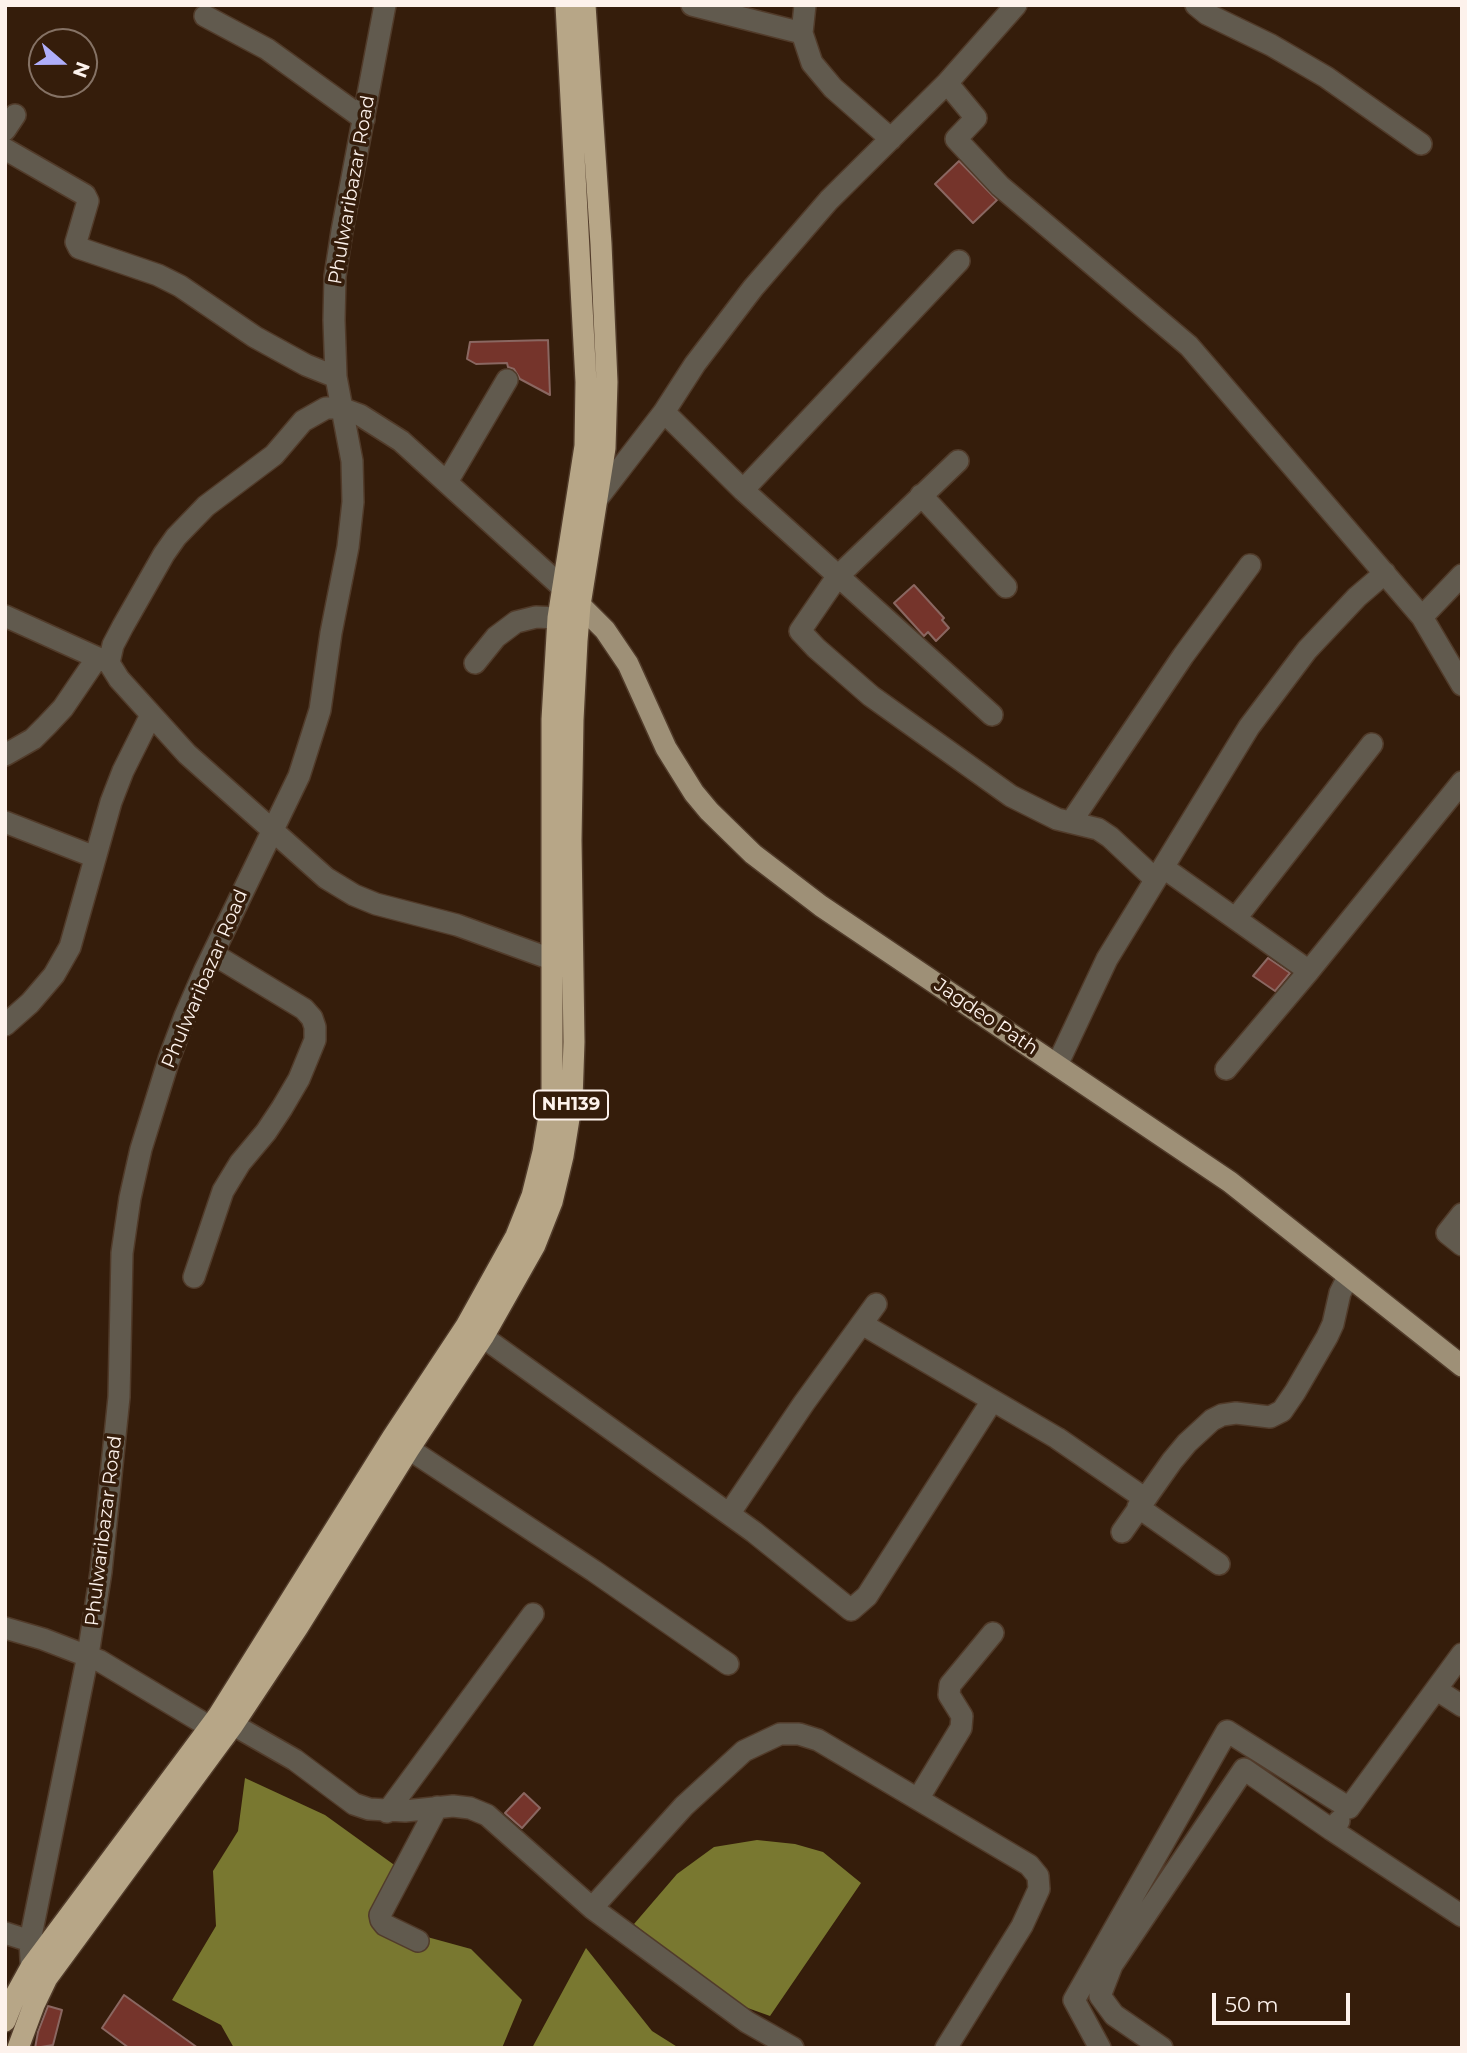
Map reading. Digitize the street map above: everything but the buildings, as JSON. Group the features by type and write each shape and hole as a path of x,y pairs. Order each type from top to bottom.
{"highway":[{"name":"NH139","path":"18,2048 47,1978 126,1873 334,1550 496,1275 532,1196 552,1098 551,959 561,894 580,605 605,448 607,382 594,328 566,5"},
{"name":"NH139","path":"334,1550 409,1449 483,1337 535,1245 552,1202 563,1156 572,1100 574,1042 561,894 552,719 558,618 585,446 586,382 594,328 601,244 585,5"},
{"name":"NH139","path":"5,2021 31,1967 221,1726"}],"main road":[{"name":"Jagdeo Path","path":"580,605 605,630 628,664 666,748 694,793 752,854 821,906 1230,1182 1462,1366"}],"street":[{"name":"Phulwaribazar Road","path":"34,2005 30,1941 88,1655 109,1508 119,1397 122,1253 130,1198 141,1149 169,1059 213,954 299,776 320,710 331,633 348,547 353,482 352,461 336,377 335,276 384,5"},
{"path":"692,5 802,33"},
{"path":"805,5 802,33 812,63 833,88 891,139"},
{"path":"597,499 664,412 752,288 829,200 947,83 1016,5"},
{"path":"1196,5 1207,14 1326,76 1421,144"},
{"path":"205,16 267,49 364,119"},
{"path":"947,83 976,118 956,139 1000,187 1189,346 1422,617 1462,685"},
{"path":"5,149 85,195 88,201 76,242 79,248 158,275 180,286 255,337 336,377"},
{"path":"743,491 959,261"},
{"path":"447,482 507,380"},
{"path":"5,755 33,739 103,661 164,554 190,521 274,455 303,421 326,408 341,408 379,426 419,457 562,587"},
{"path":"664,412 743,491 992,715"},
{"path":"958,461 837,577 800,631 871,695 1011,796 1039,812 1098,829 1159,873 1236,918 1309,971"},
{"path":"922,495 1006,587"},
{"path":"1071,822 1183,656 1250,565"},
{"path":"1057,1065 1107,959 1216,778 1278,686 1334,621 1385,573"},
{"path":"1422,617 1462,575"},
{"path":"5,617 103,661 187,754 273,829 312,868 354,895 396,910 457,925 551,959"},
{"path":"475,663 496,637 516,622 536,617 558,618"},
{"path":"5,1025 30,1003 54,975 65,957 76,930 119,781 151,715"},
{"path":"1236,918 1372,744"},
{"path":"1226,1069 1462,782"},
{"path":"5,821 95,857"},
{"path":"194,1277 223,1191 240,1163 282,1108 299,1079 315,1040 313,1018 304,1009 213,954"},
{"path":"1462,1214 1447,1233 1462,1245"},
{"path":"1122,1532 1141,1502 1187,1443 1212,1420 1236,1413 1270,1417 1282,1411 1327,1337 1333,1324 1339,1293 1348,1277"},
{"path":"729,1514 804,1403 876,1304"},
{"path":"862,1324 1057,1438 1219,1564"},
{"path":"483,1337 729,1514 850,1610 867,1595 992,1401"},
{"path":"409,1449 594,1571 728,1664"},
{"path":"387,1812 533,1614"},
{"path":"5,1628 88,1655 221,1726 295,1760 354,1804 369,1810 387,1812 437,1807 470,1808 487,1815 592,1908 747,2022 793,2048"},
{"path":"918,1799 961,1728 962,1716 949,1695 950,1685 993,1633"},
{"path":"1332,1830 1462,1654"},
{"path":"1437,1689 1462,1706"},
{"path":"1100,2048 1074,2000 1227,1731 1349,1808"},
{"path":"592,1908 684,1806 744,1751 780,1734 799,1734 818,1740 1029,1865 1035,1870 1040,1882 1022,1926 946,2048"},
{"path":"1162,2048 1114,2015 1100,1996 1112,1965 1244,1769 1462,1916"},
{"path":"418,1941 385,1924 380,1915 437,1807"},
{"path":"5,1933 30,1941"}],"shaded area":[{"path":"245,1778 325,1815 404,1872 381,1914 409,1932 471,1949 522,2000 502,2048 234,2048 221,2025 172,2000 216,1926 213,1871 238,1831"},
{"path":"757,1840 795,1844 823,1852 861,1883 770,2016 731,2002 634,1924 677,1874 714,1847"},
{"path":"586,1948 652,2031 679,2048 532,2048"}]}
